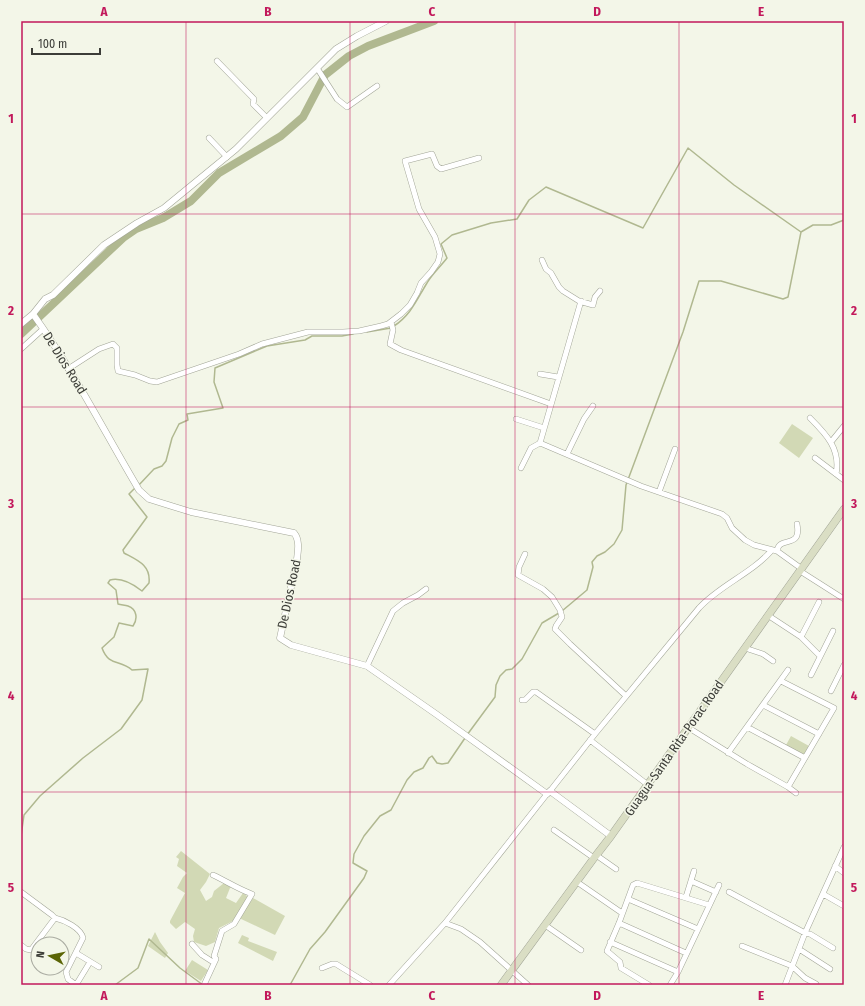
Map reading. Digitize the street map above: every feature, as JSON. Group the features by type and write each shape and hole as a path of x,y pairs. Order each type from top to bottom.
{"main road":[{"name":"Guagua-Santa Rita-Porac Road","path":"501,985 648,785 801,570 842,517 844,509"}],"street":[{"path":"21,324 34,315 44,299 53,295 104,245 164,208 227,157 318,70 336,49 356,36 386,21"},
{"path":"217,60 254,99 253,104 267,118"},
{"path":"318,70 337,98 347,107 377,86"},
{"path":"209,138 227,157"},
{"path":"68,369 98,349 113,344 117,348 118,371 157,382 239,354 257,345 308,332 359,331 391,323 410,305 421,283 431,272 440,258 435,237 417,203 405,161 432,154 437,166 441,169 479,158"},
{"path":"542,260 546,269 551,273 559,287 581,301 592,305 595,297 600,291"},
{"path":"521,468 531,448 540,443 581,301"},
{"name":"De Dios Road","path":"34,315 107,432 134,482 139,490 149,499 191,512 294,533 298,543 297,560 280,638 291,645 367,666 611,836"},
{"path":"391,323 393,330 390,344 401,350 551,404"},
{"path":"21,349 42,327"},
{"path":"540,374 558,377"},
{"path":"568,454 584,419 593,406"},
{"path":"810,418 831,442 837,467 836,474"},
{"path":"516,419 544,428"},
{"path":"831,442 844,426"},
{"path":"540,443 553,450 568,454 659,492 722,514 727,518 732,528 745,540 754,545 774,551 844,599"},
{"path":"659,492 675,449"},
{"path":"815,458 844,480"},
{"path":"390,985 445,923 590,740 708,599 774,551 782,543 791,542 796,538 798,534 797,524"},
{"path":"524,554 519,567 518,575 543,589 552,597 562,617 556,626 558,633 626,696"},
{"path":"367,666 393,611 426,589"},
{"path":"801,637 819,602"},
{"path":"769,616 801,637 820,656"},
{"path":"811,675 833,631"},
{"path":"745,648 763,654 773,661"},
{"path":"831,690 844,667"},
{"path":"728,753 788,670"},
{"path":"781,681 834,708 788,787"},
{"path":"522,700 533,692 536,692 595,734"},
{"path":"763,705 819,734"},
{"path":"747,727 805,758"},
{"path":"689,728 796,793"},
{"path":"590,740 648,785"},
{"path":"554,830 616,869"},
{"path":"785,985 805,933 844,847"},
{"path":"835,866 844,873"},
{"path":"686,897 694,871"},
{"path":"204,985 213,962 216,959 214,956 222,931 234,924 252,894 242,891 234,885 213,875"},
{"path":"691,881 716,892"},
{"path":"577,882 622,913"},
{"path":"649,985 620,968 620,962 607,951 633,884 637,883 709,905"},
{"path":"670,985 678,972 719,885"},
{"path":"21,892 52,914 55,918 68,924 82,934 83,938 66,972 68,979 76,985 90,962"},
{"path":"729,892 805,933 810,934 833,948"},
{"path":"823,894 844,906"},
{"path":"628,899 698,929"},
{"path":"21,945 26,949 31,950 55,918"},
{"path":"619,922 686,953"},
{"path":"445,923 468,933 528,985"},
{"path":"545,925 581,950"},
{"path":"610,942 678,972"},
{"path":"192,944 202,955 213,962"},
{"path":"742,946 792,966 805,978 816,984"},
{"path":"799,949 830,970"},
{"path":"76,953 99,967"},
{"path":"322,968 332,964 338,965 370,985"}],"green space":[{"path":"792,424 813,438 799,458 779,443"},
{"path":"791,736 809,746 804,755 786,745"},
{"path":"181,851 210,874 200,890 206,901 212,897 214,891 224,883 233,886 230,888 226,898 236,903 243,893 248,897 235,920 219,928 215,942 206,946 194,942 193,936 195,929 185,922 176,929 170,923 185,893 177,888 187,873 177,866 179,859 176,857"},
{"path":"253,898 285,916 275,935 239,918"},
{"path":"155,932 168,953 165,958 148,946"},
{"path":"242,935 249,938 248,941 277,952 273,961 238,943"},
{"path":"192,960 208,970 201,981 185,971"}],"waterway":[{"path":"21,334 123,238 136,229 163,218 191,201 219,173 281,136 303,117 325,75 349,56 368,46 434,21"},
{"path":"394,326 409,312 429,280 447,258 441,244 452,235 491,223 517,219 529,200 546,187 643,228 688,148 734,185 801,232"},
{"path":"562,611 587,590 593,567 592,562 597,556 605,552 614,544 622,530 626,485 683,332 699,281 721,281 783,299 788,297 801,232 813,225 831,225 844,220"},
{"path":"367,332 391,328"},
{"path":"138,486 154,469 162,466 166,461 172,438 179,424 188,420 187,414 223,408 214,382 215,368 267,346 305,340 312,336 342,336 353,334"},
{"path":"21,836 24,815 40,796 83,758 121,729 142,700 148,669 132,670 108,658 102,648 114,637 119,623 133,626 136,620 136,614 131,607 118,604 116,590 108,583 110,580 123,580 142,591 149,583 148,572 145,567 124,553 123,550 147,517 129,494 135,488"},
{"path":"467,735 495,697 496,685 500,676 506,670 512,669 522,659 542,623 559,613"},
{"path":"290,985 310,949 325,932 364,878 367,871 353,863 354,854 364,836 380,816 391,810 407,780 414,772 423,768 432,756 437,763 448,763 465,738"},
{"path":"115,985 138,968 149,939 180,968 203,985"}]}
